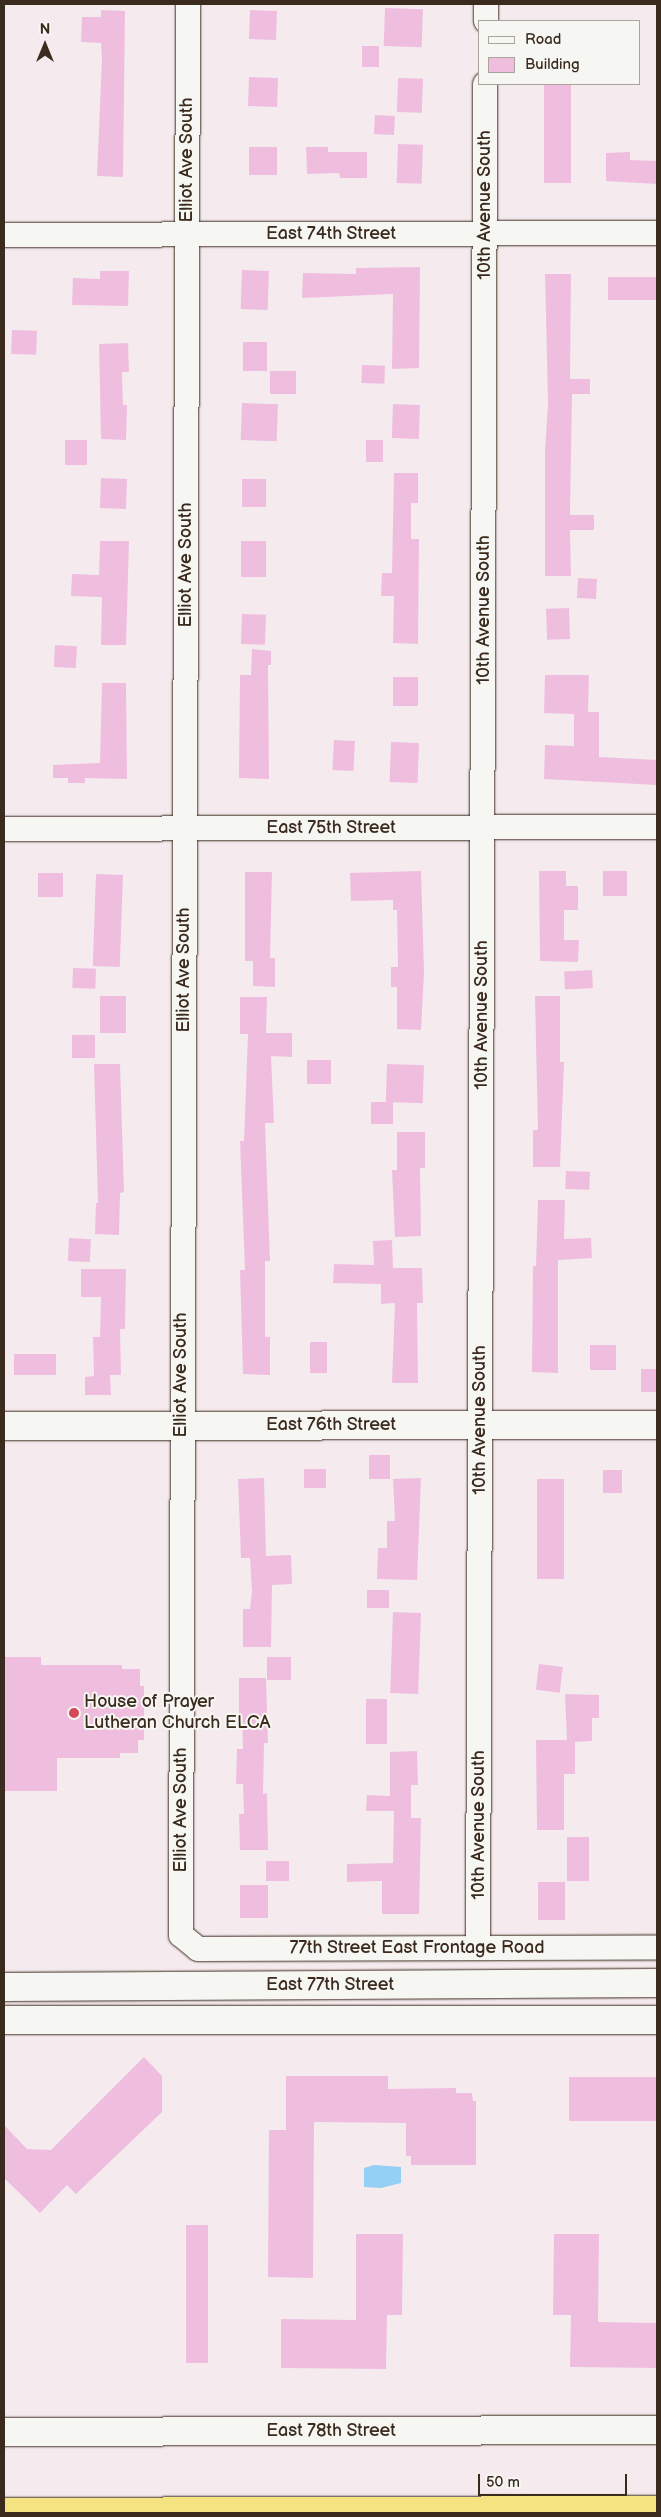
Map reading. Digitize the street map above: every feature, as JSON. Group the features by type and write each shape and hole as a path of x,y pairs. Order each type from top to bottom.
{"highway":[{"path":"4,2507 50,2511"},
{"path":"4,2512 657,2510"}],"street":[{"name":"Elliot Ave South","path":"181,1935 181,1426 188,4"},
{"path":"486,4 486,20"},
{"name":"10th Avenue South","path":"478,1947 485,85"},
{"name":"East 74th Street","path":"4,235 657,233"},
{"name":"East 75th Street","path":"4,829 657,827"},
{"name":"East 76th Street","path":"4,1426 657,1425"},
{"name":"77th Street East Frontage Road","path":"181,1935 198,1949 657,1947"},
{"name":"East 77th Street","path":"4,1987 657,1983"},
{"name":"East 77th Street","path":"4,2020 657,2020"},
{"name":"East 78th Street","path":"4,2432 657,2430"}],"water":[{"path":"374,2165 401,2167 401,2183 381,2188 364,2187 364,2168"}],"building":[{"path":"385,8 423,9 422,47 384,46"},
{"path":"101,10 125,11 123,177 97,176 101,43 81,42 82,17 101,17"},
{"path":"250,10 277,11 276,40 249,39"},
{"path":"362,46 379,46 379,67 362,67"},
{"path":"249,77 278,78 277,107 248,106"},
{"path":"398,78 423,79 422,113 397,112"},
{"path":"544,85 571,85 571,183 544,183"},
{"path":"375,115 395,116 394,135 374,134"},
{"path":"398,144 423,145 422,184 397,183"},
{"path":"249,147 277,147 277,175 249,175"},
{"path":"306,147 328,147 328,152 367,152 367,178 340,178 339,173 307,174"},
{"path":"630,152 630,160 657,161 657,184 606,181 606,153"},
{"path":"420,267 419,368 392,369 393,294 302,298 303,273 356,274 356,268"},
{"path":"242,270 269,271 268,310 241,309"},
{"path":"100,271 129,271 128,306 72,305 73,278 100,279"},
{"path":"545,274 571,274 570,379 590,379 590,394 572,394 570,515 594,515 594,530 570,530 571,576 545,576 545,451 548,404"},
{"path":"608,277 657,277 657,300 608,300"},
{"path":"12,330 37,331 36,355 11,354"},
{"path":"243,342 267,342 267,371 243,371"},
{"path":"128,343 129,372 122,372 123,405 127,405 126,440 101,439 99,344"},
{"path":"362,365 385,366 384,384 361,383"},
{"path":"270,371 296,371 296,394 270,394"},
{"path":"242,403 278,404 277,441 241,440"},
{"path":"393,404 420,405 419,439 392,438"},
{"path":"65,440 87,440 87,465 65,465"},
{"path":"366,440 383,440 383,462 366,462"},
{"path":"394,473 418,473 418,503 411,503 411,539 419,539 418,644 393,643 394,596 381,596 382,573 392,573"},
{"path":"101,478 127,479 126,509 100,508"},
{"path":"242,479 266,479 266,507 242,507"},
{"path":"100,541 129,541 126,645 101,645 102,597 71,596 72,574 99,575"},
{"path":"241,541 266,541 266,577 241,577"},
{"path":"578,578 597,579 596,599 577,598"},
{"path":"569,608 570,639 547,640 546,609"},
{"path":"242,614 266,615 265,645 241,644"},
{"path":"55,645 77,646 76,668 54,667"},
{"path":"252,649 271,651 271,665 268,665 269,779 239,778 240,675 251,675"},
{"path":"545,675 589,675 588,712 599,712 599,757 657,760 657,785 544,779 545,745 574,746 574,714 544,713"},
{"path":"393,677 418,677 418,706 393,706"},
{"path":"102,683 126,683 127,779 85,778 85,783 68,783 68,778 53,778 53,765 100,763"},
{"path":"334,740 355,741 353,771 332,770"},
{"path":"391,742 419,743 418,783 390,782"},
{"path":"421,871 424,972 421,1030 397,1029 397,987 391,987 391,967 398,967 397,910 393,910 393,900 351,901 350,873"},
{"path":"539,871 566,871 566,886 578,886 578,910 564,910 564,940 579,940 578,962 540,961"},
{"path":"603,871 627,871 627,896 603,896"},
{"path":"245,872 272,872 270,958 275,958 275,987 253,986 253,961 245,961"},
{"path":"38,873 63,873 63,897 38,897"},
{"path":"96,874 123,875 120,967 93,966"},
{"path":"73,968 96,969 95,989 72,988"},
{"path":"592,970 593,988 565,989 564,971"},
{"path":"100,996 126,996 126,1033 100,1033"},
{"path":"535,996 560,996 560,1062 564,1062 560,1167 533,1167 533,1130 538,1130"},
{"path":"240,997 267,997 266,1033 292,1033 292,1057 271,1056 274,1123 265,1123 270,1261 265,1261 265,1337 270,1337 270,1375 243,1374 240,1270 245,1270 240,1141 244,1141 248,1034 240,1034"},
{"path":"72,1035 95,1035 95,1058 72,1058"},
{"path":"307,1060 331,1060 331,1084 307,1084"},
{"path":"94,1064 120,1064 124,1192 120,1193 119,1235 95,1234 96,1203 98,1203"},
{"path":"387,1064 424,1065 423,1103 386,1102"},
{"path":"371,1102 393,1102 393,1124 371,1124"},
{"path":"397,1132 425,1132 425,1168 420,1168 421,1236 395,1237 392,1170 397,1170"},
{"path":"566,1171 590,1172 589,1190 565,1189"},
{"path":"538,1200 565,1200 564,1239 591,1238 592,1258 558,1260 558,1373 532,1372 533,1266 536,1266"},
{"path":"69,1238 91,1239 90,1262 68,1261"},
{"path":"392,1240 393,1268 422,1268 423,1303 417,1303 418,1383 392,1383 395,1303 381,1304 381,1284 333,1283 334,1264 374,1265 373,1241"},
{"path":"81,1269 126,1269 125,1329 120,1329 121,1375 110,1375 111,1395 85,1395 85,1377 94,1376 93,1337 100,1337 101,1297 81,1297"},
{"path":"310,1342 327,1342 327,1373 310,1373"},
{"path":"590,1345 616,1345 616,1370 590,1370"},
{"path":"14,1354 56,1354 56,1375 14,1375"},
{"path":"641,1369 657,1369 657,1392 641,1392"},
{"path":"369,1455 390,1455 390,1479 369,1479"},
{"path":"304,1469 326,1469 326,1488 304,1488"},
{"path":"603,1470 622,1470 622,1493 603,1493"},
{"path":"264,1478 266,1556 291,1555 292,1584 272,1585 271,1647 243,1647 243,1609 250,1609 252,1592 250,1558 241,1558 238,1479"},
{"path":"421,1478 417,1580 377,1579 378,1548 387,1548 387,1521 395,1521 393,1479"},
{"path":"537,1479 564,1479 564,1579 537,1579"},
{"path":"367,1590 389,1590 389,1608 367,1608"},
{"path":"393,1612 421,1613 418,1694 390,1693"},
{"name":"House of Prayer Lutheran Church ELCA","path":"4,1657 41,1657 41,1665 122,1665 122,1669 140,1669 140,1686 144,1686 144,1740 138,1740 138,1753 120,1753 120,1758 57,1758 57,1791 4,1791"},
{"path":"267,1657 291,1657 291,1680 267,1680"},
{"path":"539,1664 563,1667 560,1693 536,1690"},
{"path":"239,1678 266,1678 268,1743 264,1743 263,1794 267,1793 268,1850 240,1850 239,1814 244,1814 243,1784 236,1784 237,1749 243,1749 242,1716 239,1716"},
{"path":"565,1694 599,1695 599,1718 592,1718 592,1741 575,1742 575,1774 564,1774 564,1830 537,1830 536,1740 567,1740"},
{"path":"366,1699 387,1699 387,1744 366,1744"},
{"path":"417,1751 418,1785 411,1785 411,1818 421,1818 419,1914 382,1914 382,1881 347,1882 347,1864 393,1863 394,1811 366,1811 367,1795 390,1796 390,1752"},
{"path":"567,1837 589,1837 589,1881 567,1881"},
{"path":"266,1861 289,1861 289,1881 266,1881"},
{"path":"538,1882 565,1882 565,1920 538,1920"},
{"path":"240,1885 268,1885 268,1918 240,1918"},
{"path":"144,2057 162,2076 162,2112 76,2194 67,2185 40,2213 4,2178 4,2125 27,2149 51,2150"},
{"path":"286,2076 388,2076 388,2089 456,2088 456,2093 472,2093 473,2101 476,2101 476,2165 411,2165 411,2156 406,2156 406,2123 314,2122 313,2278 268,2277 269,2130 286,2130"},
{"path":"569,2077 657,2077 657,2121 569,2121"},
{"path":"186,2225 208,2225 208,2363 186,2363"},
{"path":"356,2234 403,2234 402,2315 387,2315 386,2369 281,2368 281,2319 356,2320"},
{"path":"554,2234 599,2234 598,2322 657,2323 657,2368 570,2367 571,2315 553,2315"}],"place":[{"name":"House of Prayer Lutheran Church ELCA","path":"74,1713"}]}
